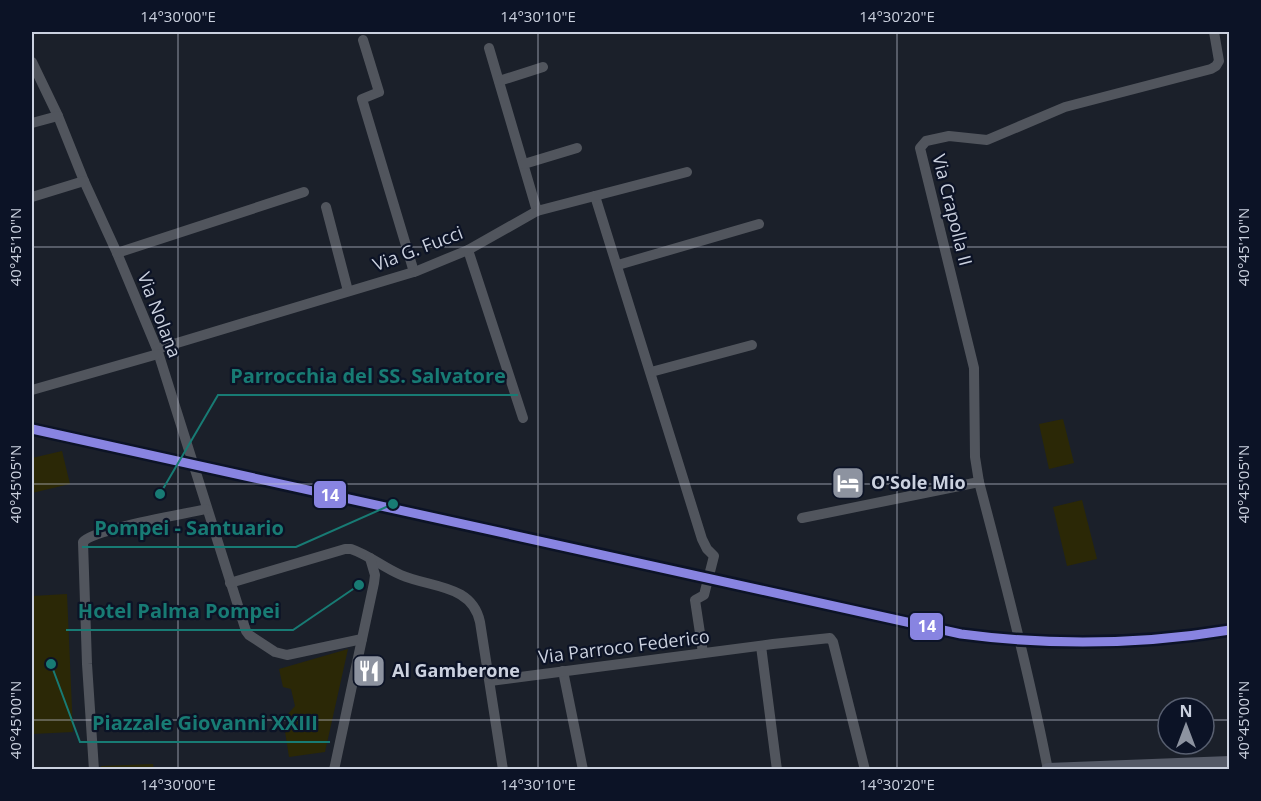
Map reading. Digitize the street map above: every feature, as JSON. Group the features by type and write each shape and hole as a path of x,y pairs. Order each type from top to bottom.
{"main road":[{"path":"1048,770 1165,768 1230,763"}],"street":[{"name":"Via Crapolla II","path":"1048,770 1021,642 979,482 975,457 974,368 920,152 921,144 949,136 987,140 1065,106 1211,69 1219,61 1214,32"},
{"path":"363,40 379,92 362,99 414,272"},
{"path":"489,48 537,211"},
{"name":"Via Nolana","path":"32,62 58,116 158,352 246,631 281,655 362,639"},
{"path":"499,81 543,67"},
{"path":"32,123 58,116"},
{"path":"524,164 577,148"},
{"name":"Via G. Fucci","path":"32,390 414,272 468,250 537,211 687,172"},
{"path":"32,197 84,181"},
{"path":"117,253 304,192"},
{"path":"595,196 707,549 714,556 704,595 695,600 703,653"},
{"path":"326,207 348,291"},
{"path":"618,265 759,224"},
{"path":"468,250 523,417"},
{"path":"651,372 752,345"},
{"path":"802,518 979,482"},
{"path":"94,770 87,664 83,542 87,537 108,531 206,509"},
{"path":"230,583 351,549 401,575 458,593 475,606 480,622 503,770"},
{"path":"334,770 375,575 369,557"},
{"name":"Via Parroco Federico","path":"490,681 830,638 833,642 865,770"},
{"path":"761,646 777,770"},
{"path":"563,671 583,770"}],"shaded area":[{"path":"1063,419 1074,463 1049,469 1039,424"},
{"path":"62,451 70,484 32,493 32,458"},
{"path":"1082,500 1097,559 1067,566 1053,507"},
{"path":"67,594 73,732 32,734 32,596"},
{"path":"348,649 325,752 289,757 284,725 289,724 288,714 295,706 291,689 283,687 279,669"},
{"path":"153,764 154,769 102,769 101,766"}],"transit line":[{"name":"14","path":"32,429 961,634 1029,641 1096,642 1162,639 1230,630"}],"place":[{"name":"O'Sole Mio","path":"848,483"},
{"name":"Parrocchia del SS. Salvatore","path":"160,494"},
{"name":"Pompei - Santuario","path":"393,504"},
{"name":"Hotel Palma Pompei","path":"359,585"},
{"name":"Piazzale Giovanni XXIII","path":"51,664"},
{"name":"Al Gamberone","path":"369,671"}]}
